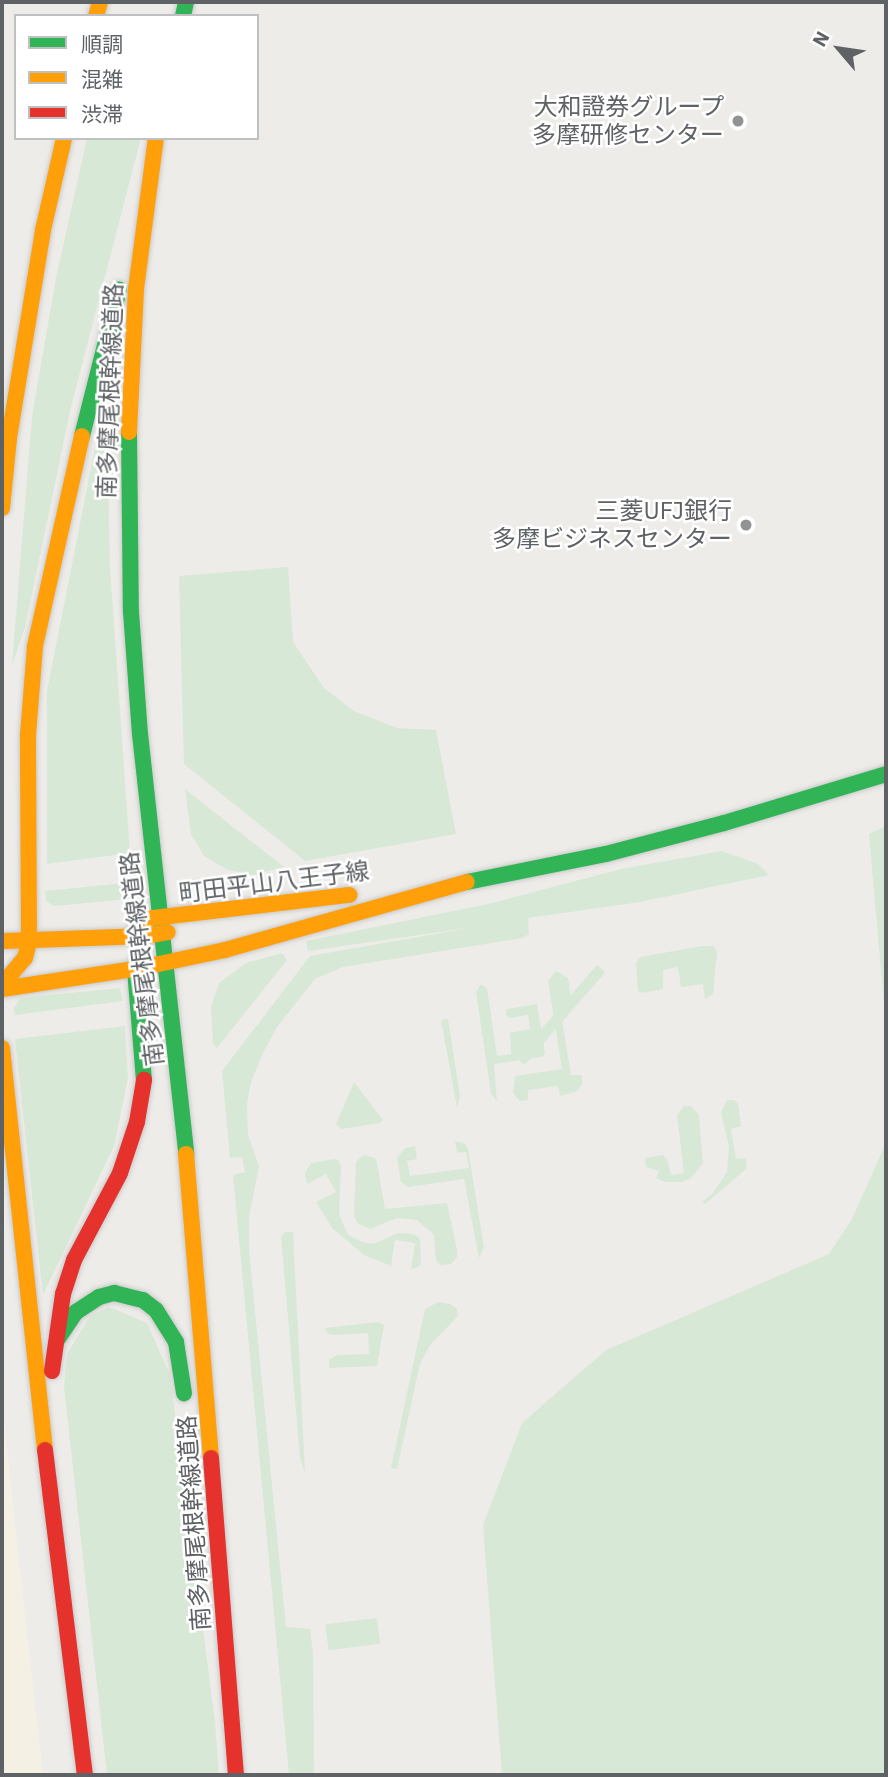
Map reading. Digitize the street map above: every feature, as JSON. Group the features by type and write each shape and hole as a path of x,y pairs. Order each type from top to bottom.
{"main road":[{"path":"2,508 9,438 41,243 64,140"},
{"name":"南多摩尾根幹線道路","path":"156,140 136,289 129,392 128,549 140,734 197,1274 236,1775"},
{"path":"2,987 30,946 28,735 35,646 82,431 150,173"},
{"name":"町田平山八王子線","path":"133,959 165,961 225,950 467,882 606,854 724,823 886,774"},
{"path":"2,940 30,946 146,936 162,926 355,904 467,882"},
{"name":"町田平山八王子線","path":"2,930 30,946 162,926"},
{"path":"55,1558 52,1367 55,1345 63,1294 74,1260 120,1173 137,1122 144,1078 133,959 146,936"},
{"path":"2,959 30,946"},
{"path":"2,987 133,959"},
{"path":"2,1048 55,1558 85,1775"},
{"path":"55,1345 76,1312 99,1297 114,1293 143,1300 164,1320 176,1342 186,1407"},
{"path":"197,1497 232,1717"}],"shaded area":[{"path":"2,1403 23,1598 43,1775 2,1775"}],"green space":[{"path":"87,140 140,140 71,407 25,627 12,666 32,416 56,278"},
{"path":"107,421 110,567 130,853 47,864 47,691 100,422"},
{"path":"288,567 293,642 324,688 354,711 397,728 436,730 456,834 305,861 184,764 179,576"},
{"path":"185,789 284,867 253,875 228,870 204,856 191,834"},
{"path":"886,826 886,1027 869,834"},
{"path":"722,851 758,864 769,875 640,902 528,918 529,934 523,938 343,967 315,979 277,1027 264,1051 251,1082 247,1104 248,1135 259,1166 249,1217 249,1250 286,1627 310,1629 313,1653 314,1775 289,1775 233,1175 245,1172 242,1157 230,1158 222,1071 310,956 475,927 308,951 306,941 488,904 621,869"},
{"path":"134,882 135,891 129,899 54,906 46,901 45,891"},
{"path":"713,946 717,951 713,994 705,999 703,984 681,987 678,967 663,970 663,989 642,993 638,991 636,963 640,957"},
{"path":"282,953 287,960 217,1048 213,1044 211,1007 219,983 246,963"},
{"path":"597,965 605,972 525,1065 516,1058"},
{"path":"556,971 568,978 572,1004 560,1007 571,1075 582,1075 582,1085 577,1091 560,1096 558,1086 528,1090 528,1100 520,1101 513,1093 515,1076 562,1069 548,981"},
{"path":"481,984 487,988 497,1056 511,1054 510,1033 530,1029 528,1015 510,1018 506,1015 506,1009 537,1004 545,1053 542,1057 494,1064 497,1102 491,1093 476,993"},
{"path":"120,988 123,1001 15,1015 14,1008 20,998"},
{"path":"448,1019 460,1096 457,1108 441,1020"},
{"path":"125,1026 128,1078 114,1146 43,1295 15,1039"},
{"path":"354,1082 383,1120 380,1123 341,1129 336,1124"},
{"path":"727,1100 734,1100 738,1104 741,1126 731,1129 736,1159 746,1158 746,1169 705,1204 702,1202 713,1193 727,1172 729,1147 721,1112"},
{"path":"684,1106 691,1106 699,1115 703,1163 691,1178 682,1182 665,1182 656,1178 659,1171 646,1167 645,1158 663,1155 667,1159 671,1175 684,1173 677,1115"},
{"path":"886,1128 886,1775 502,1775 483,1525 522,1423 606,1350 829,1254 852,1219 884,1147"},
{"path":"455,1141 465,1144 468,1149 484,1247 479,1258 464,1179 408,1187 401,1182 397,1158 405,1148 415,1146 417,1159 407,1161 410,1176 469,1168 466,1152 457,1153"},
{"path":"363,1155 375,1158 385,1209 447,1203 457,1250 457,1257 451,1264 440,1265 436,1260 434,1235 417,1220 397,1218 370,1229 357,1223 354,1215 356,1162"},
{"path":"334,1159 339,1161 341,1167 339,1214 348,1235 374,1244 398,1233 414,1234 420,1239 421,1264 416,1268 411,1269 415,1243 395,1240 391,1266 364,1255 332,1228 316,1202 336,1192 326,1174 307,1184 305,1173 311,1163"},
{"path":"286,1232 293,1232 305,1473 300,1458 281,1236"},
{"path":"438,1302 450,1304 457,1309 458,1316 430,1345 420,1364 397,1469 391,1468 425,1309"},
{"path":"109,1307 147,1323 170,1375 215,1721 219,1775 107,1775 64,1387 67,1354 90,1316"},
{"path":"378,1322 384,1325 377,1366 329,1368 329,1360 337,1355 369,1354 368,1333 333,1335 327,1333 325,1328"},
{"path":"377,1618 380,1644 329,1650 325,1624"}],"traffic: fast":[{"path":"183,14 186,2"},
{"path":"82,436 119,290"},
{"path":"129,432 131,612 140,734 186,1154"},
{"path":"467,882 606,854 724,823 886,774"},
{"path":"142,946 135,969 144,1080"},
{"path":"57,1340 76,1312 99,1297 114,1293 143,1300 156,1310 176,1342 184,1393"}],"traffic: slow":[{"path":"97,14 100,2"},
{"path":"2,508 9,438 43,230 64,140"},
{"path":"129,432 136,289 156,140"},
{"path":"2,985 25,958 29,942 28,735 35,646 82,436"},
{"path":"2,989 135,969 225,950 467,882"},
{"path":"136,920 350,895"},
{"path":"5,941 146,936 168,932"},
{"path":"2,1048 45,1450"},
{"path":"186,1154 211,1458"}],"traffic: jam":[{"path":"52,1371 63,1294 74,1260 120,1173 137,1122 144,1080"},
{"path":"45,1450 85,1775"},
{"path":"211,1458 236,1775"}],"place":[{"name":"大和證券グループ 多摩研修センター","path":"738,121"},
{"name":"三菱UFJ銀行 多摩ビジネスセンター","path":"746,525"}]}
